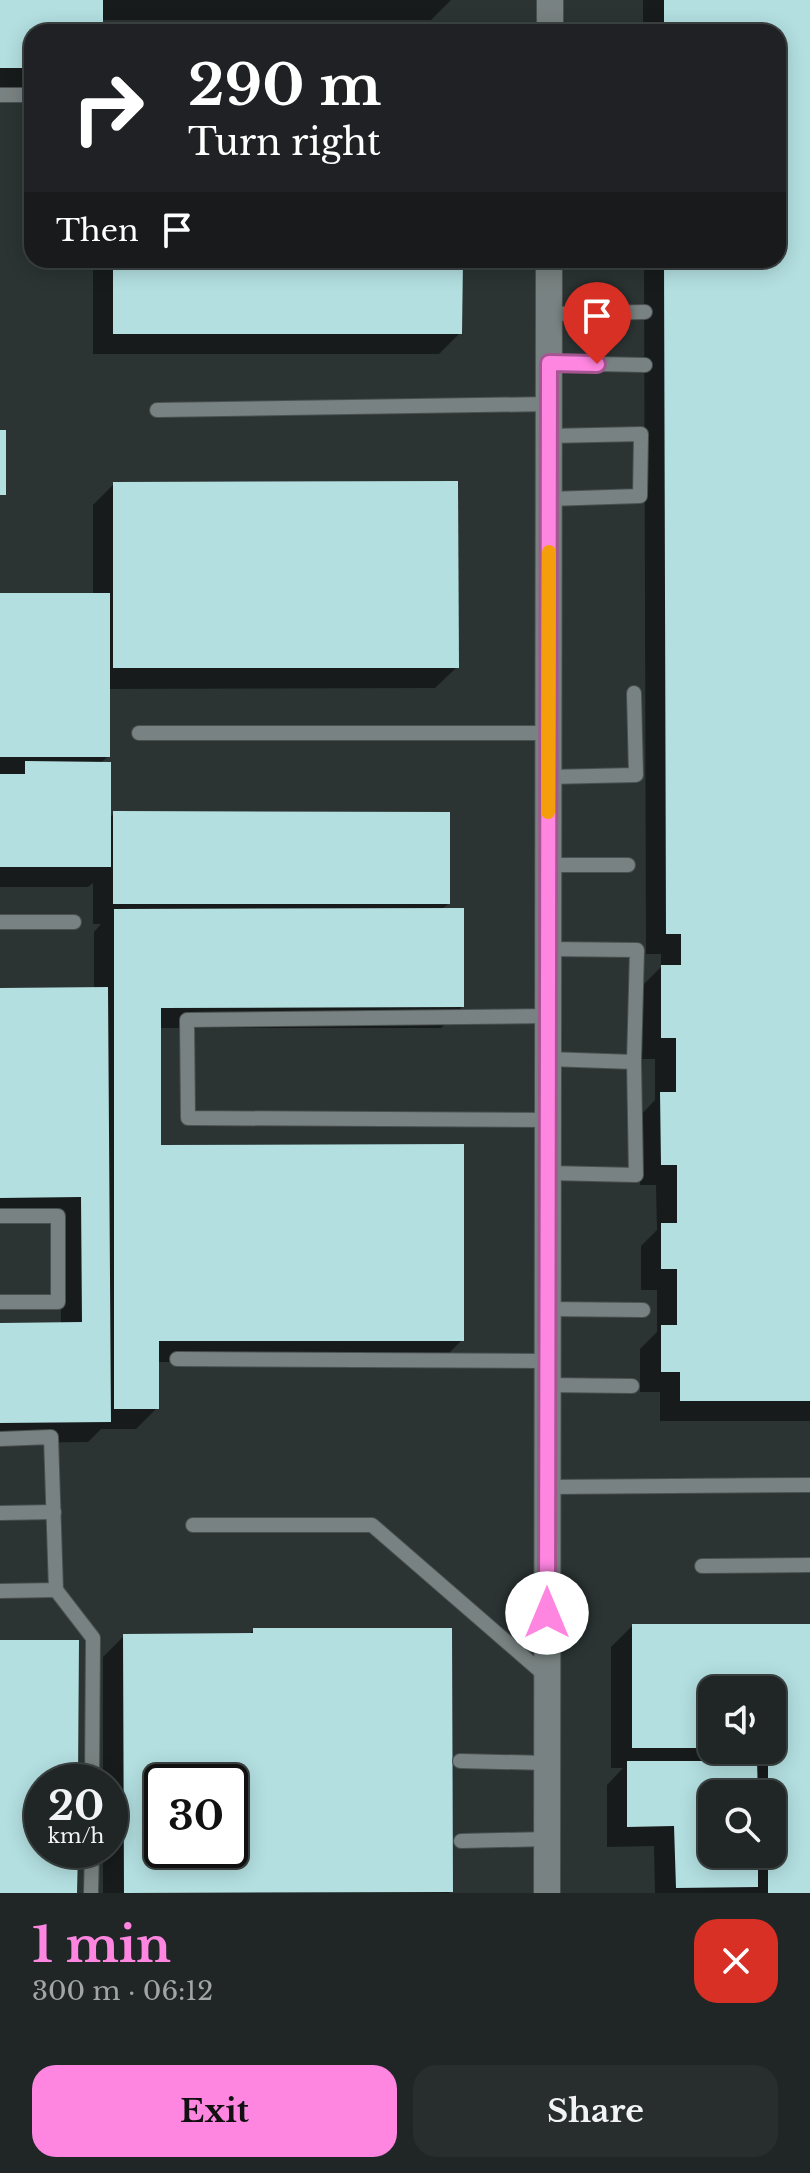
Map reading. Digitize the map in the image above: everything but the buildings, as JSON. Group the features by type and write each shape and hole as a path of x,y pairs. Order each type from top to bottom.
{"street":[{"path":"550,0 550,24"},
{"path":"547,1893 549,268"}],"lane":[{"path":"0,95 24,95"},
{"path":"549,314 645,312"},
{"path":"549,363 645,365"},
{"path":"157,410 549,404"},
{"path":"549,436 641,434 640,496 549,499"},
{"path":"548,777 636,775 634,693"},
{"path":"139,733 548,733"},
{"path":"548,865 628,865"},
{"path":"0,922 74,922"},
{"path":"548,949 637,950 634,1062 636,1175 548,1173"},
{"path":"548,1016 187,1020 188,1118 548,1120"},
{"path":"548,1059 634,1062"},
{"path":"0,1216 58,1216 58,1302 0,1302"},
{"path":"547,1309 643,1310"},
{"path":"177,1359 547,1373 632,1386"},
{"path":"0,1439 51,1437 56,1590 93,1638 92,1764"},
{"path":"547,1487 810,1485"},
{"path":"0,1513 54,1512"},
{"path":"193,1525 372,1525 547,1676"},
{"path":"702,1566 810,1565"},
{"path":"0,1591 56,1590"},
{"path":"460,1761 547,1763"},
{"path":"461,1841 547,1839"},
{"path":"91,1893 92,1868"}],"slow traffic":[{"path":"548,812 549,552"}],"route":[{"path":"547,1613 549,363 597,364"}]}
